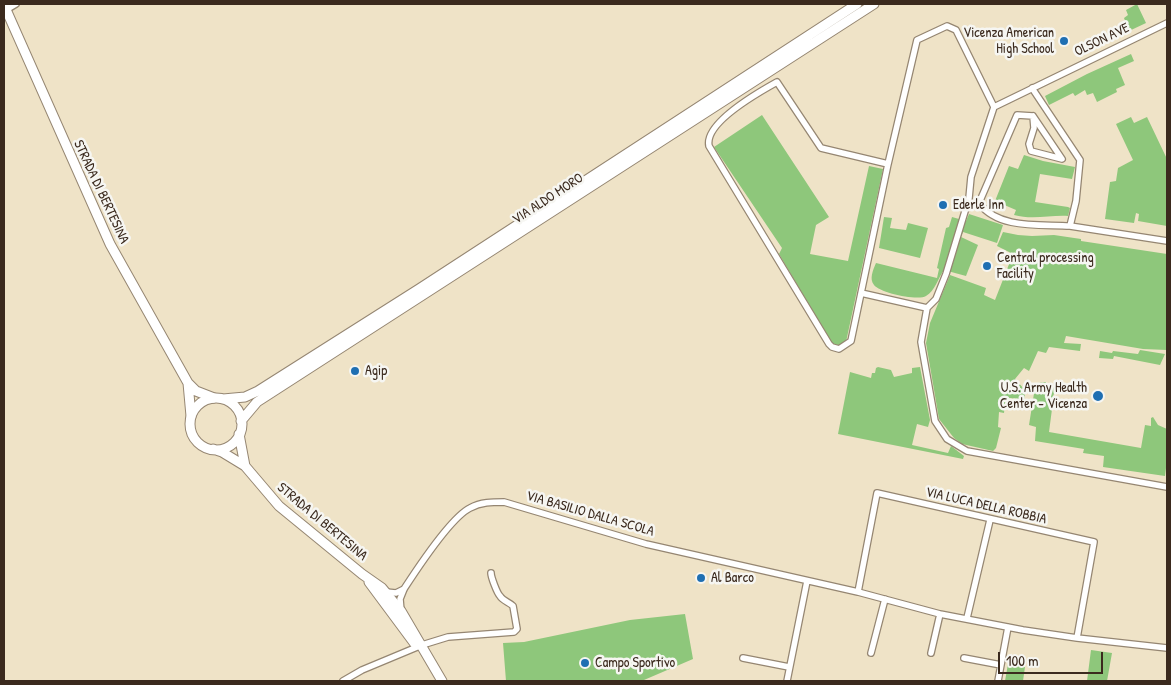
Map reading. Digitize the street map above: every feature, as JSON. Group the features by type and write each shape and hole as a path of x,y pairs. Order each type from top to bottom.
{"main road":[{"name":"VIA ALDO MORO","path":"219,399 245,397 258,391 419,289 857,4"},
{"name":"VIA ALDO MORO","path":"241,421 257,402 874,4"},
{"name":"STRADA DI BERTESINA","path":"5,8 72,163 110,244 188,383 196,391 234,405 241,421"},
{"name":"STRADA DI BERTESINA","path":"188,383 191,431 196,440 203,446 222,452 245,466 279,506 362,574 420,646"},
{"path":"191,416 194,410 203,402 219,399"},
{"path":"241,421 240,434 245,466"},
{"path":"213,449 229,446 240,434"},
{"name":"STRADA DI BERTESINA","path":"362,574 374,580 397,601 420,646 442,681"}],"street":[{"path":"5,8 16,4"},
{"name":"OLSON AVE","path":"994,107 1167,23"},
{"path":"888,164 821,148 777,82 756,93 721,120 709,134 707,140 708,146 832,348 839,350 851,341 888,164 917,40 947,26 956,30 994,107 971,178 969,198 946,274 936,299 927,308 921,342 935,421 947,439 967,451 1167,487"},
{"path":"1032,88 1080,160 1076,201 1070,226"},
{"path":"979,203 1017,115 1033,116"},
{"path":"1033,116 1062,159 1031,151 1028,144 1034,128 1033,116"},
{"path":"969,198 979,203 990,214 1009,222 1070,226 1167,241"},
{"path":"861,293 927,308"},
{"name":"VIA LUCA DELLA ROBBIA","path":"858,592 876,494 1094,542 1077,638"},
{"name":"VIA BASILIO DALLA SCOLA","path":"397,601 456,518 469,508 485,502 504,502 646,544 858,592 940,614 1077,638 1167,648"},
{"path":"968,618 990,520"},
{"path":"343,681 362,670 420,646 459,636 514,632 517,629 513,606 500,597 496,586 491,580 491,574"},
{"path":"787,681 807,581"},
{"path":"375,589 381,592 389,602 397,601"},
{"path":"386,592 396,593 404,589"},
{"path":"871,653 884,599"},
{"path":"931,653 940,614"},
{"path":"998,681 1008,627"},
{"path":"743,658 789,668"},
{"path":"964,658 1001,664"}],"green space":[{"path":"1137,4 1146,23 1129,31 1124,18 1128,15 1126,10"},
{"path":"1131,54 1134,61 1118,68 1125,85 1116,89 1117,92 1097,102 1093,93 1087,95 1085,90 1075,96 1073,93 1049,105 1045,96"},
{"path":"762,115 829,217 816,225 810,254 848,261 869,166 883,169 846,342 839,346 832,344 779,254 782,248 714,147"},
{"path":"1131,117 1134,123 1147,117 1167,159 1167,226 1138,221 1139,214 1136,213 1134,223 1105,219 1110,182 1116,181 1118,168 1133,160 1116,124"},
{"path":"1024,155 1075,167 1072,179 1040,174 1035,202 1068,207 1070,208 1068,216 1034,217 1014,215 1016,210 995,201 1009,166 1018,169"},
{"path":"969,214 1003,225 997,243 963,232 961,237 978,245 966,276 944,270 929,294 915,298 884,291 874,285 872,277 876,263 937,278 939,269 937,268 946,228 949,227 952,217 966,221"},
{"path":"884,217 892,218 890,228 906,230 908,223 928,228 920,258 879,248"},
{"path":"1003,232 1032,236 1054,235 1167,254 1167,350 1143,349 1066,336 1064,343 1081,344 1080,351 1049,347 1046,353 1038,351 1029,371 1024,368 1015,379 1025,390 1024,407 1021,407 1021,399 1009,398 1005,403 1004,413 999,412 998,427 1001,428 996,448 993,451 962,444 954,438 939,419 926,343 930,323 950,275 986,288 984,295 995,300 1013,254 997,246"},
{"path":"1140,350 1165,354 1160,365 1114,356 1113,359 1099,358 1100,351 1138,354"},
{"path":"878,367 891,370 894,377 912,373 912,368 920,367 930,420 928,427 917,424 912,445 948,453 951,446 964,456 963,459 838,434 850,372 871,378 872,373 875,373"},
{"path":"1046,382 1046,386 1056,388 1049,408 1052,409 1049,432 1141,448 1145,425 1151,426 1151,418 1153,417 1158,425 1167,429 1165,476 1103,467 1104,456 1083,453 1084,449 1035,441 1036,427 1029,425 1035,387 1038,383"},
{"path":"685,614 693,659 644,680 506,681 503,643 524,642 630,620"},
{"path":"1091,650 1112,653 1107,681 1087,681"},
{"path":"1008,664 1025,667 1023,681 1005,681"}],"place":[{"name":"Vicenza American High School","path":"1064,41"},
{"name":"Ederle Inn","path":"943,205"},
{"name":"Central processing Facility","path":"987,266"},
{"name":"Agip","path":"355,371"},
{"name":"U.S. Army Health Center - Vicenza","path":"1098,396"},
{"name":"Al Barco","path":"701,578"},
{"name":"Campo Sportivo","path":"585,663"}]}
